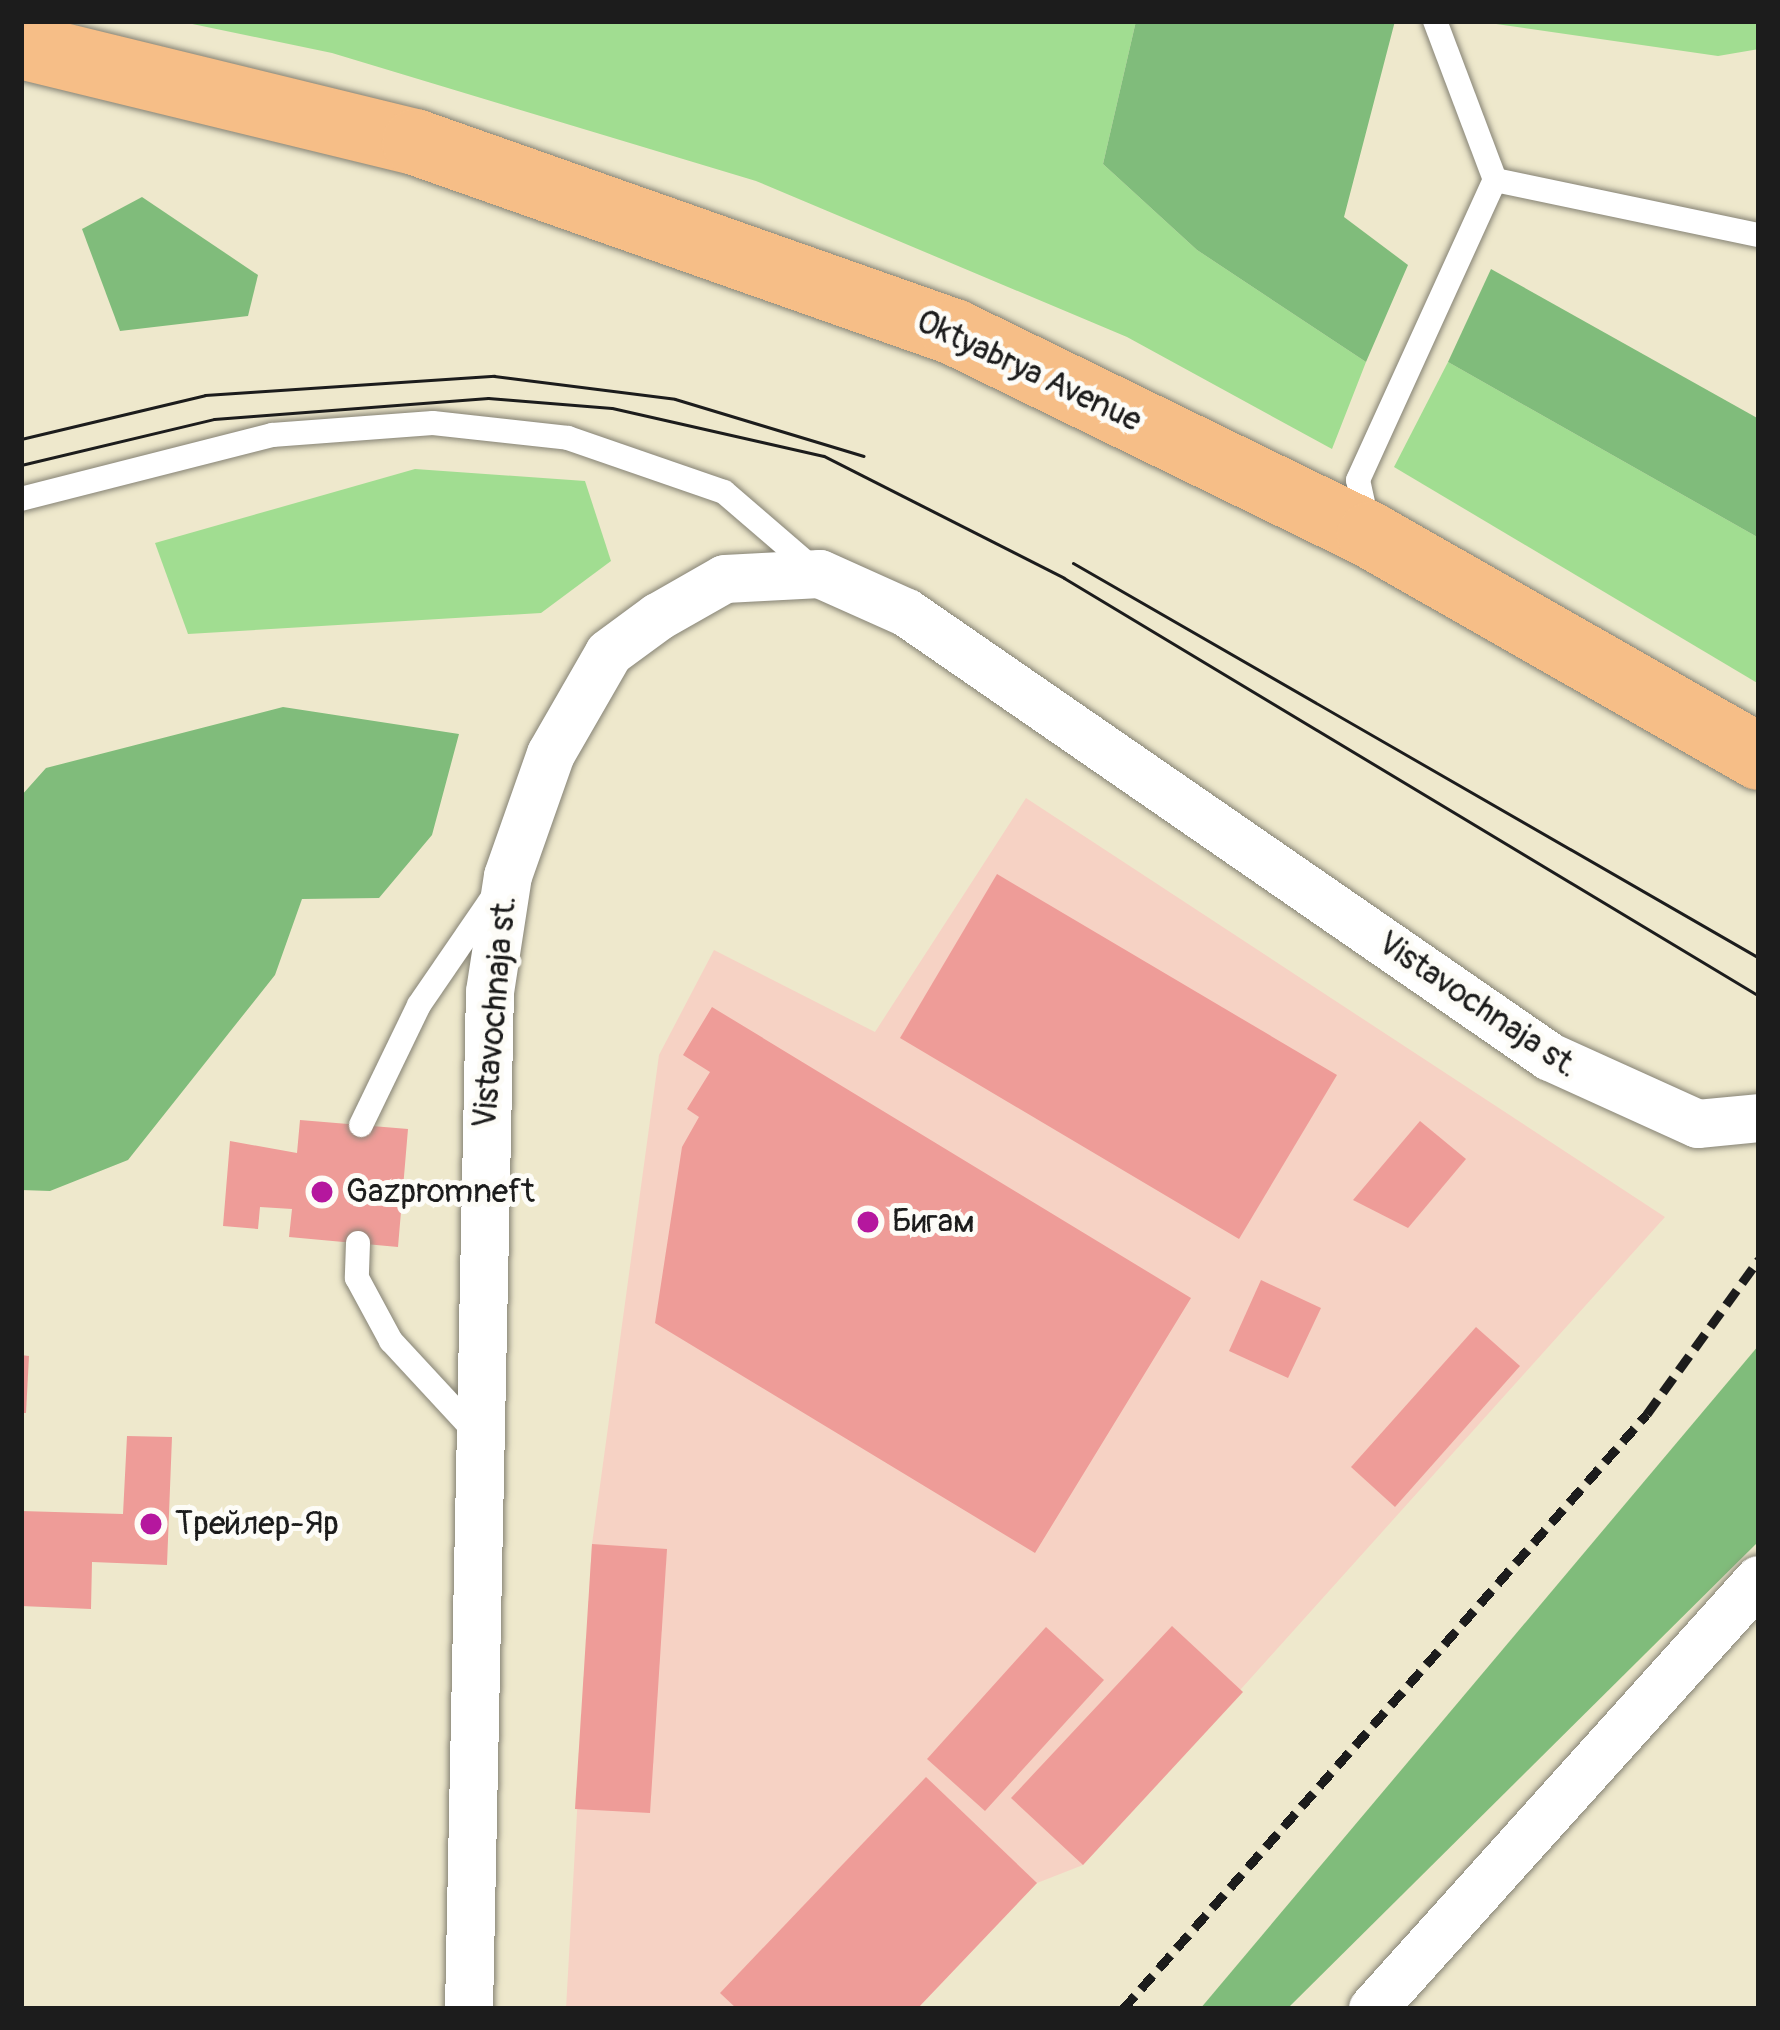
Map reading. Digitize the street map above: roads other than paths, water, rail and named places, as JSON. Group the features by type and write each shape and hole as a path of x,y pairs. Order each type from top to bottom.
{"main road":[{"path":"21,46 249,102"},
{"path":"21,72 249,102"},
{"path":"21,94 249,102"},
{"name":"Oktyabrya Avenue","path":"249,102 436,148 888,306 1370,535 1759,757"}],"street":[{"name":"Vistavochnaja st.","path":"469,2009 488,1446 480,1196 508,875 551,754 609,653 725,579 820,574 907,613 1550,1057 1698,1124 1759,1118"},
{"path":"1373,2009 1759,1580"}],"lane":[{"path":"1370,535 1358,480 1492,174 1436,21"},
{"path":"1492,174 1759,224"},
{"path":"1492,174 1759,236"},
{"path":"21,499 272,435 433,423 568,438 724,492 820,574"},
{"path":"361,1125 419,1005 508,875"},
{"path":"358,1244 357,1278 391,1341 488,1446"}],"tram line":[{"path":"21,439 205,395 494,376 675,399 864,456"},
{"path":"21,465 214,419 488,398 612,408 824,456 1064,578 1759,996"},
{"path":"1073,563 1759,958"}],"railway":[{"path":"1123,2009 1647,1414 1759,1259"}],"place":[{"name":"Gazpromneft","path":"322,1192"},
{"name":"Бигам","path":"868,1222"},
{"name":"Трейлер-Яр","path":"151,1524"}]}
